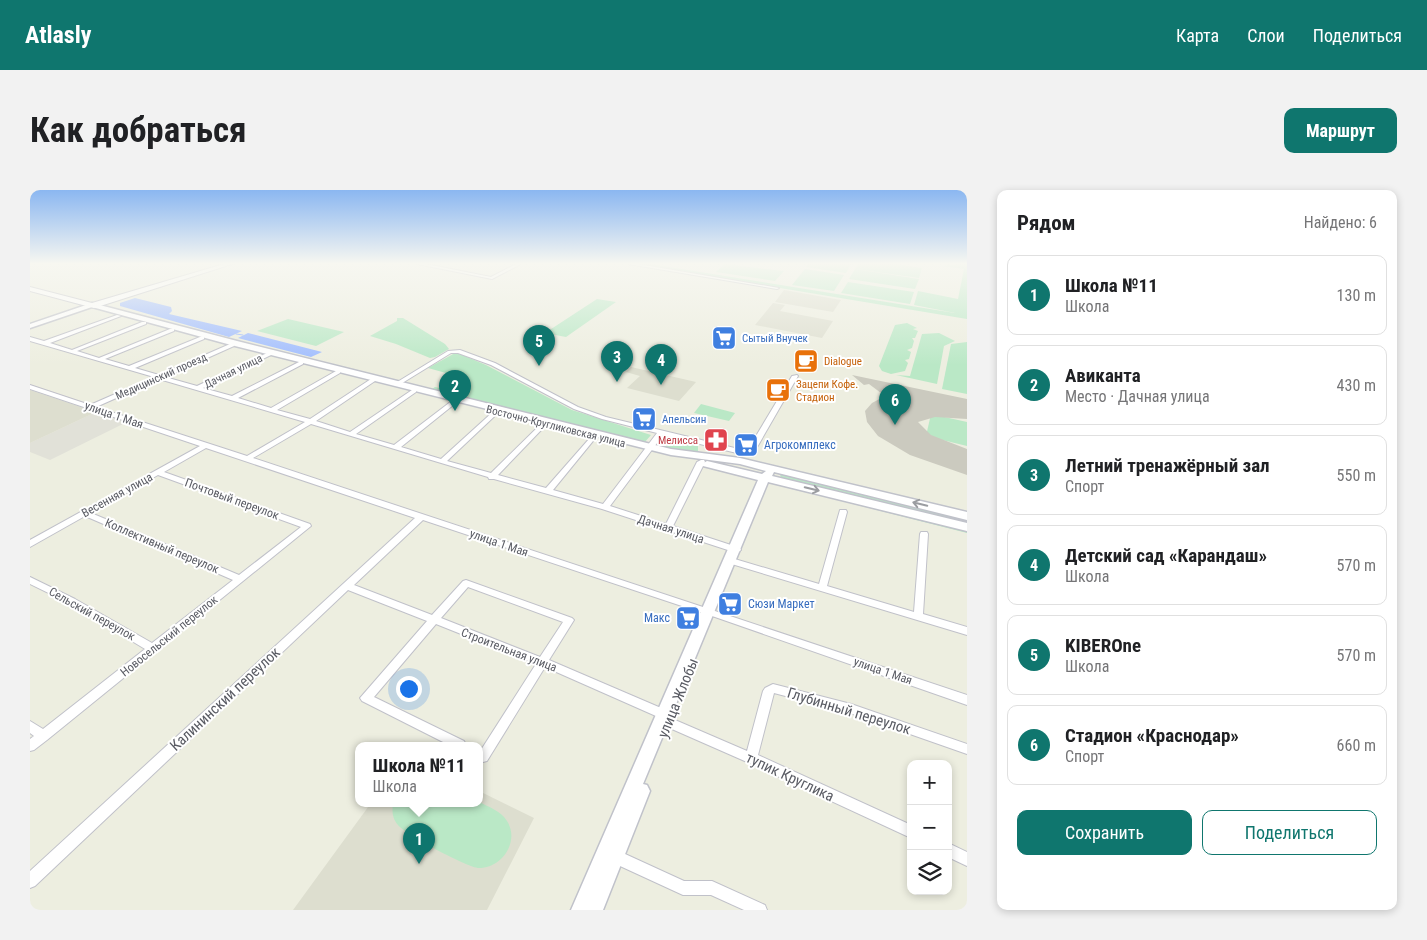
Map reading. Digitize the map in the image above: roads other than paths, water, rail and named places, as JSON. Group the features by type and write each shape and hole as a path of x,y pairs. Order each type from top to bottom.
{"main road":[{"name":"Восточно-Кругликовская улица","path":"90,307 202,338 544,423 650,447 701,462 760,476 789,472 967,516"},
{"name":"Восточно-Кругликовская улица","path":"90,307 760,476"},
{"path":"30,327 90,307"},
{"path":"760,476 768,482 789,472"},
{"name":"улица Жлобы","path":"581,910 610,854 668,718 733,555 760,476"},
{"path":"778,477 967,527"},
{"name":"улица Жлобы","path":"593,910 610,854"}],"street":[{"name":"Восточно-Кругликовская улица","path":"57,298 90,307"},
{"path":"90,307 120,298"},
{"path":"45,343 119,316"},
{"path":"72,351 144,323"},
{"path":"100,359 172,330"},
{"path":"130,368 202,338"},
{"name":"Дачная улица","path":"30,339 233,398 492,477 605,507 668,528 733,555 822,588 967,631"},
{"name":"Медицинский проезд","path":"90,407 232,345"},
{"path":"397,384 450,352 458,351 507,370 576,408 629,425 748,454 795,376"},
{"name":"Дачная улица","path":"198,388 268,354"},
{"name":"Дачная улица","path":"233,398 301,362"},
{"path":"272,410 338,372"},
{"path":"247,459 310,422 373,380"},
{"name":"улица 1 Мая","path":"30,387 967,700"},
{"path":"351,434 414,391"},
{"path":"395,448 455,401"},
{"path":"442,462 497,411"},
{"path":"492,477 544,423"},
{"path":"605,507 662,432"},
{"path":"546,492 591,440"},
{"name":"Весенняя улица","path":"30,544 204,446"},
{"path":"668,528 701,462"},
{"name":"Почтовый переулок","path":"158,472 307,526"},
{"path":"822,588 843,512"},
{"name":"Коллективный переулок","path":"84,513 240,579"},
{"name":"Калининский переулок","path":"30,881 421,517"},
{"name":"Новосельский переулок","path":"30,746 307,526"},
{"path":"918,616 924,534"},
{"name":"Сельский переулок","path":"30,580 72,601 153,649"},
{"path":"454,742 366,698 466,583 569,620 483,757"},
{"name":"Строительная улица","path":"347,586 433,621 543,662 668,718"},
{"name":"Глубинный переулок","path":"751,758 770,691 773,688 851,709 967,750"},
{"name":"тупик Круглика","path":"668,718 907,830"},
{"path":"30,726 43,736"},
{"path":"952,852 967,859"},
{"path":"610,854 682,888 712,888 760,910"}],"water":[{"path":"135,298 171,307 172,311 169,314 242,331 229,337 120,306 120,303"},
{"path":"248,333 322,352 311,357 238,338"}],"waterway":[{"path":"236,334 243,335"}],"place":[{"name":"Сытый Внучек","path":"724,338"},
{"name":"Dialogue","path":"806,361"},
{"name":"KIBEROne","path":"539,366"},
{"name":"Летний тренажёрный зал","path":"617,382"},
{"name":"Детский сад «Карандаш»","path":"661,385"},
{"name":"Зацепи Кофе. Стадион","path":"778,390"},
{"name":"Авиканта","path":"455,411"},
{"name":"Апельсин","path":"644,419"},
{"name":"Стадион «Краснодар»","path":"895,425"},
{"name":"Мелисса","path":"716,440"},
{"name":"Агрокомплекс","path":"746,445"},
{"name":"Сюзи Маркет","path":"730,604"},
{"name":"Макс","path":"688,618"},
{"name":"Школа №11","path":"419,864"}]}
